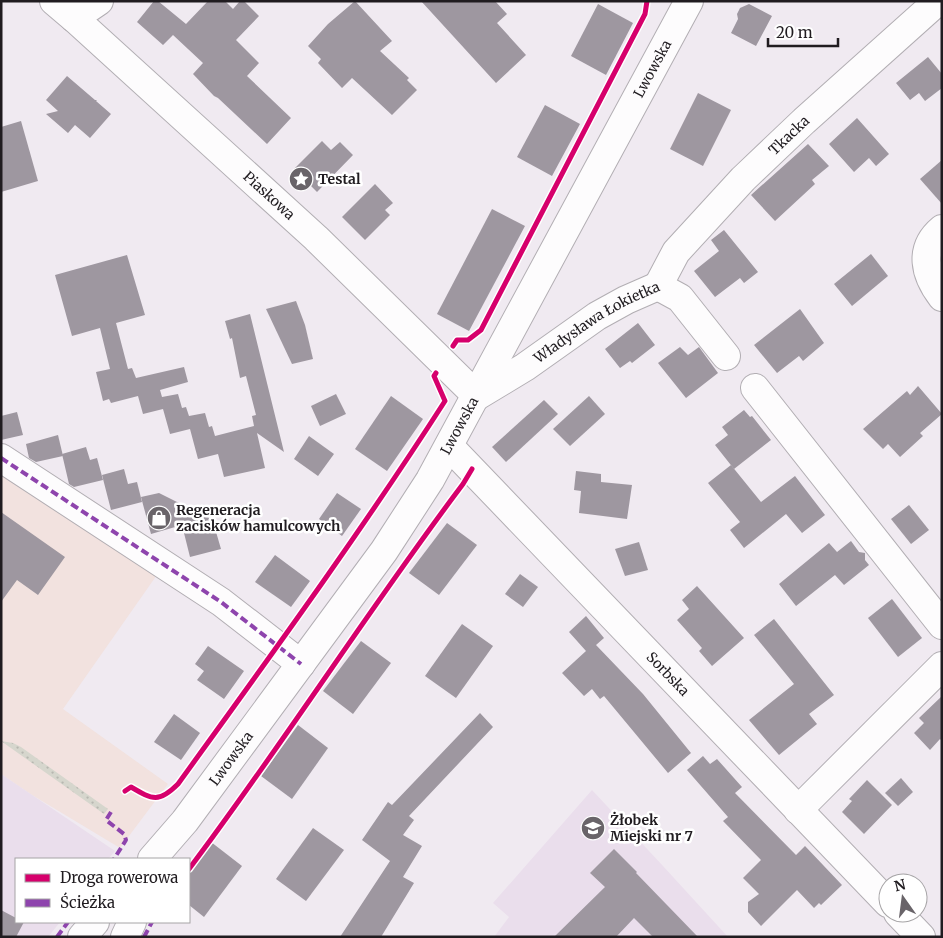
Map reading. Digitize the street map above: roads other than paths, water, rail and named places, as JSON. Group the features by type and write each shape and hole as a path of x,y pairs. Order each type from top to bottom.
{"street":[{"path":"64,9 99,1"},
{"name":"Lwowska","path":"153,858 185,821 384,551 430,480 477,396 687,2"},
{"name":"Piaskowa","path":"64,9 310,232 477,396"},
{"name":"Tkacka","path":"658,286 676,252 743,180 804,121 935,12"},
{"path":"942,229 934,235 926,254 927,272 942,297"},
{"name":"Władysława Łokietka","path":"477,396 525,367 597,316 626,300 658,286 680,298 726,356"},
{"path":"755,388 942,625"},
{"name":"Sorbska","path":"449,446 878,892"},
{"path":"1,458 221,602 301,664"},
{"path":"798,810 942,666"},
{"name":"Lwowska","path":"165,858 185,821"},
{"path":"82,937 94,923"},
{"path":"97,937 105,923"},
{"path":"125,937 132,923"},
{"path":"908,923 921,937"}],"place":[{"name":"Testal","path":"301,179"},
{"name":"Regeneracja zacisków hamulcowych","path":"159,518"},
{"name":"Żłobek Miejski nr 7","path":"593,828"}]}
